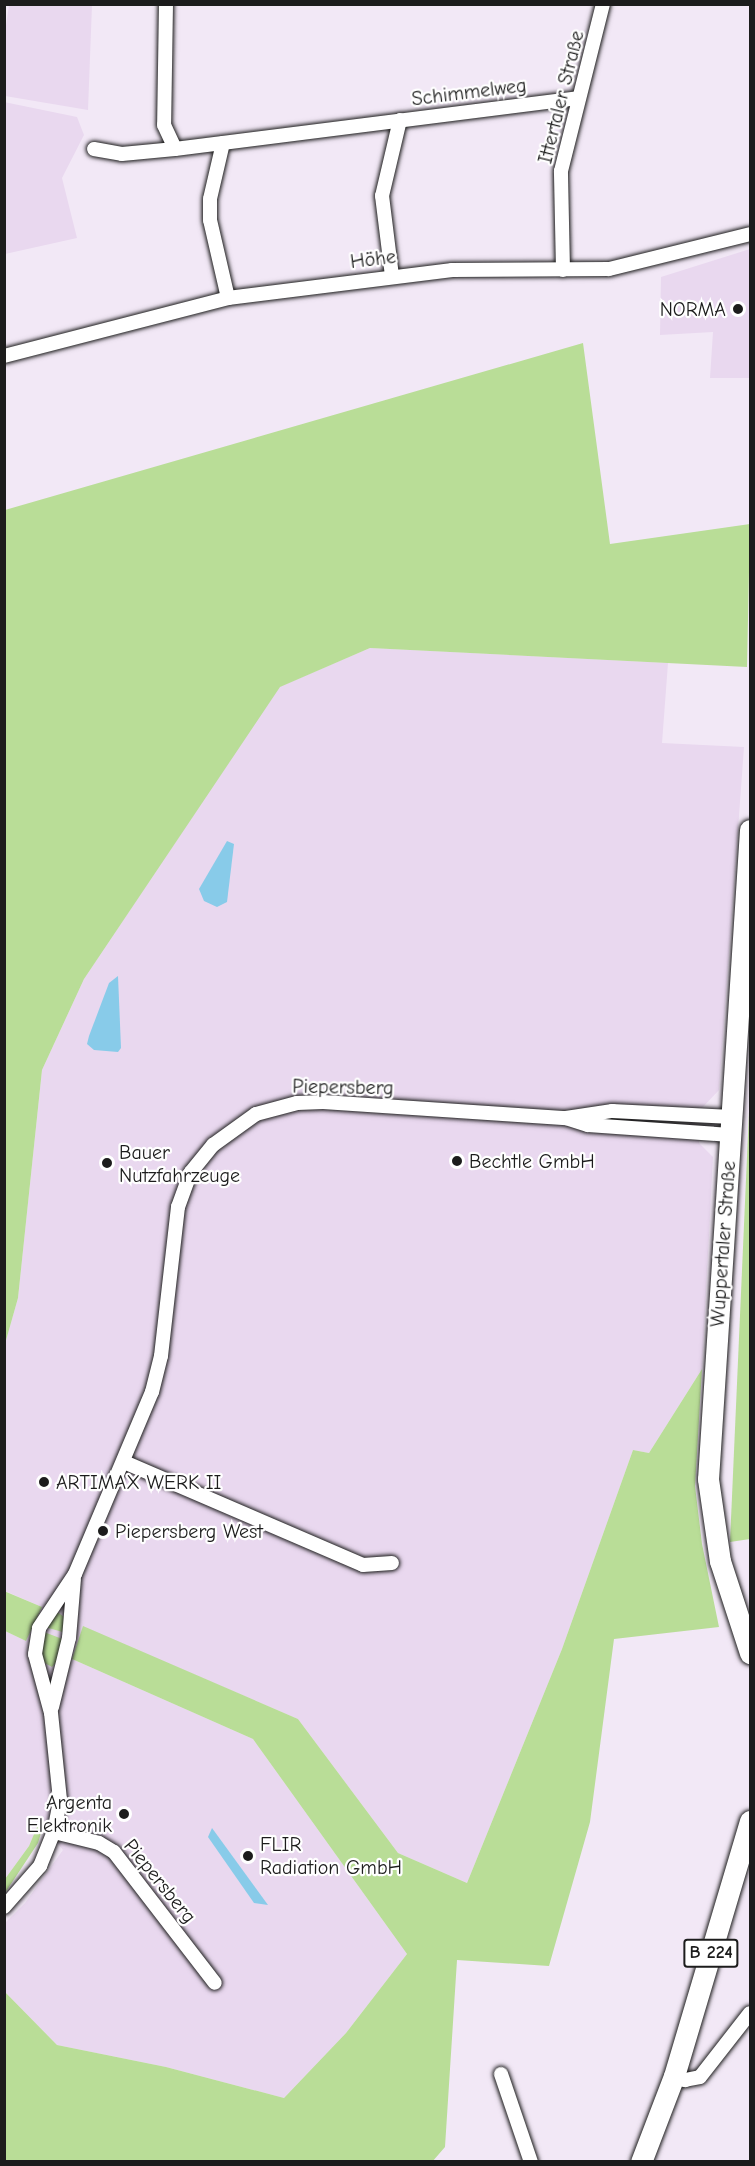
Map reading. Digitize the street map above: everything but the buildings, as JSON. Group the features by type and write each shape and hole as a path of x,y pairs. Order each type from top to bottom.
{"main road":[{"name":"Wuppertaler Straße","path":"750,830 709,1503 720,1561 750,1653"},
{"name":"B 224","path":"641,2162 674,2076 750,1821"}],"street":[{"path":"166,4 164,125 175,149"},
{"name":"Ittertaler Straße","path":"563,270 561,171 603,4"},
{"name":"Schimmelweg","path":"94,149 122,154 175,149 578,98"},
{"name":"Schimmelweg","path":"392,276 382,196 400,120"},
{"path":"223,143 210,199 210,220 228,298"},
{"name":"Höhe","path":"4,356 228,298 392,276 471,269 563,270 632,266 750,234"},
{"name":"Piepersberg","path":"4,1907 39,1866 54,1832 60,1781 51,1713 37,1663 36,1640 44,1616 75,1574 158,1377 174,1226 184,1187 213,1145 235,1126 276,1107 323,1102 566,1118 612,1111 731,1126"},
{"path":"124,1462 363,1565 392,1563"},
{"name":"Piepersberg","path":"51,1713 69,1638 75,1574"},
{"name":"Piepersberg","path":"54,1832 99,1843 114,1852 215,1983"},
{"path":"674,2076 685,2080 700,2077 750,2013"},
{"path":"501,2074 531,2162"}],"shaded area":[{"path":"9,5 92,5 88,110 5,96 5,32"},
{"path":"4,102 77,117 84,135 62,178 77,238 5,254"},
{"path":"750,249 750,378 710,378 713,332 660,335 661,277"},
{"path":"370,648 668,663 662,743 744,747 719,1090 702,1108 699,1143 713,1157 702,1369 649,1453 633,1450 562,1649 467,1883 398,1853 298,1719 83,1627 72,1659 253,1739 407,1954 346,2033 284,2098 166,2067 57,2045 5,1992 5,1923 25,1903 63,1850 40,1821 29,1846 5,1879 5,1631 26,1641 42,1607 5,1591 5,1344 18,1298 42,1070 84,979 279,687"}],"green space":[{"path":"583,343 610,544 750,524 747,667 370,648 280,687 84,979 42,1070 18,1298 5,1344 5,510"},
{"path":"750,1089 750,1539 730,1542"},
{"path":"702,1369 695,1486 702,1544 719,1627 614,1639 590,1822 549,1966 457,1960 445,2147 432,2162 5,2161 5,1992 57,2045 166,2067 284,2098 346,2033 407,1954 253,1739 72,1659 83,1626 298,1719 398,1853 467,1883 562,1649 633,1450 649,1453"},
{"path":"4,1591 42,1607 26,1641 5,1631"},
{"path":"57,1612 66,1618 66,1633 45,1627"},
{"path":"44,1632 65,1640 59,1659 52,1667 41,1661"},
{"path":"40,1820 44,1823 38,1843 5,1893 5,1879 29,1846"}],"water":[{"path":"227,841 234,844 227,902 217,907 204,901 199,889"},
{"path":"118,976 121,1048 118,1052 94,1050 87,1044 89,1036 109,983"},
{"path":"212,1828 268,1905 254,1903 208,1837"}],"place":[{"name":"NORMA","path":"738,309"},
{"name":"Bechtle GmbH","path":"457,1161"},
{"name":"Bauer Nutzfahrzeuge","path":"107,1163"},
{"name":"ARTIMAX WERK II","path":"44,1482"},
{"name":"Piepersberg West","path":"103,1531"},
{"name":"Argenta Elektronik","path":"124,1814"},
{"name":"FLIR Radiation GmbH","path":"248,1856"}]}
